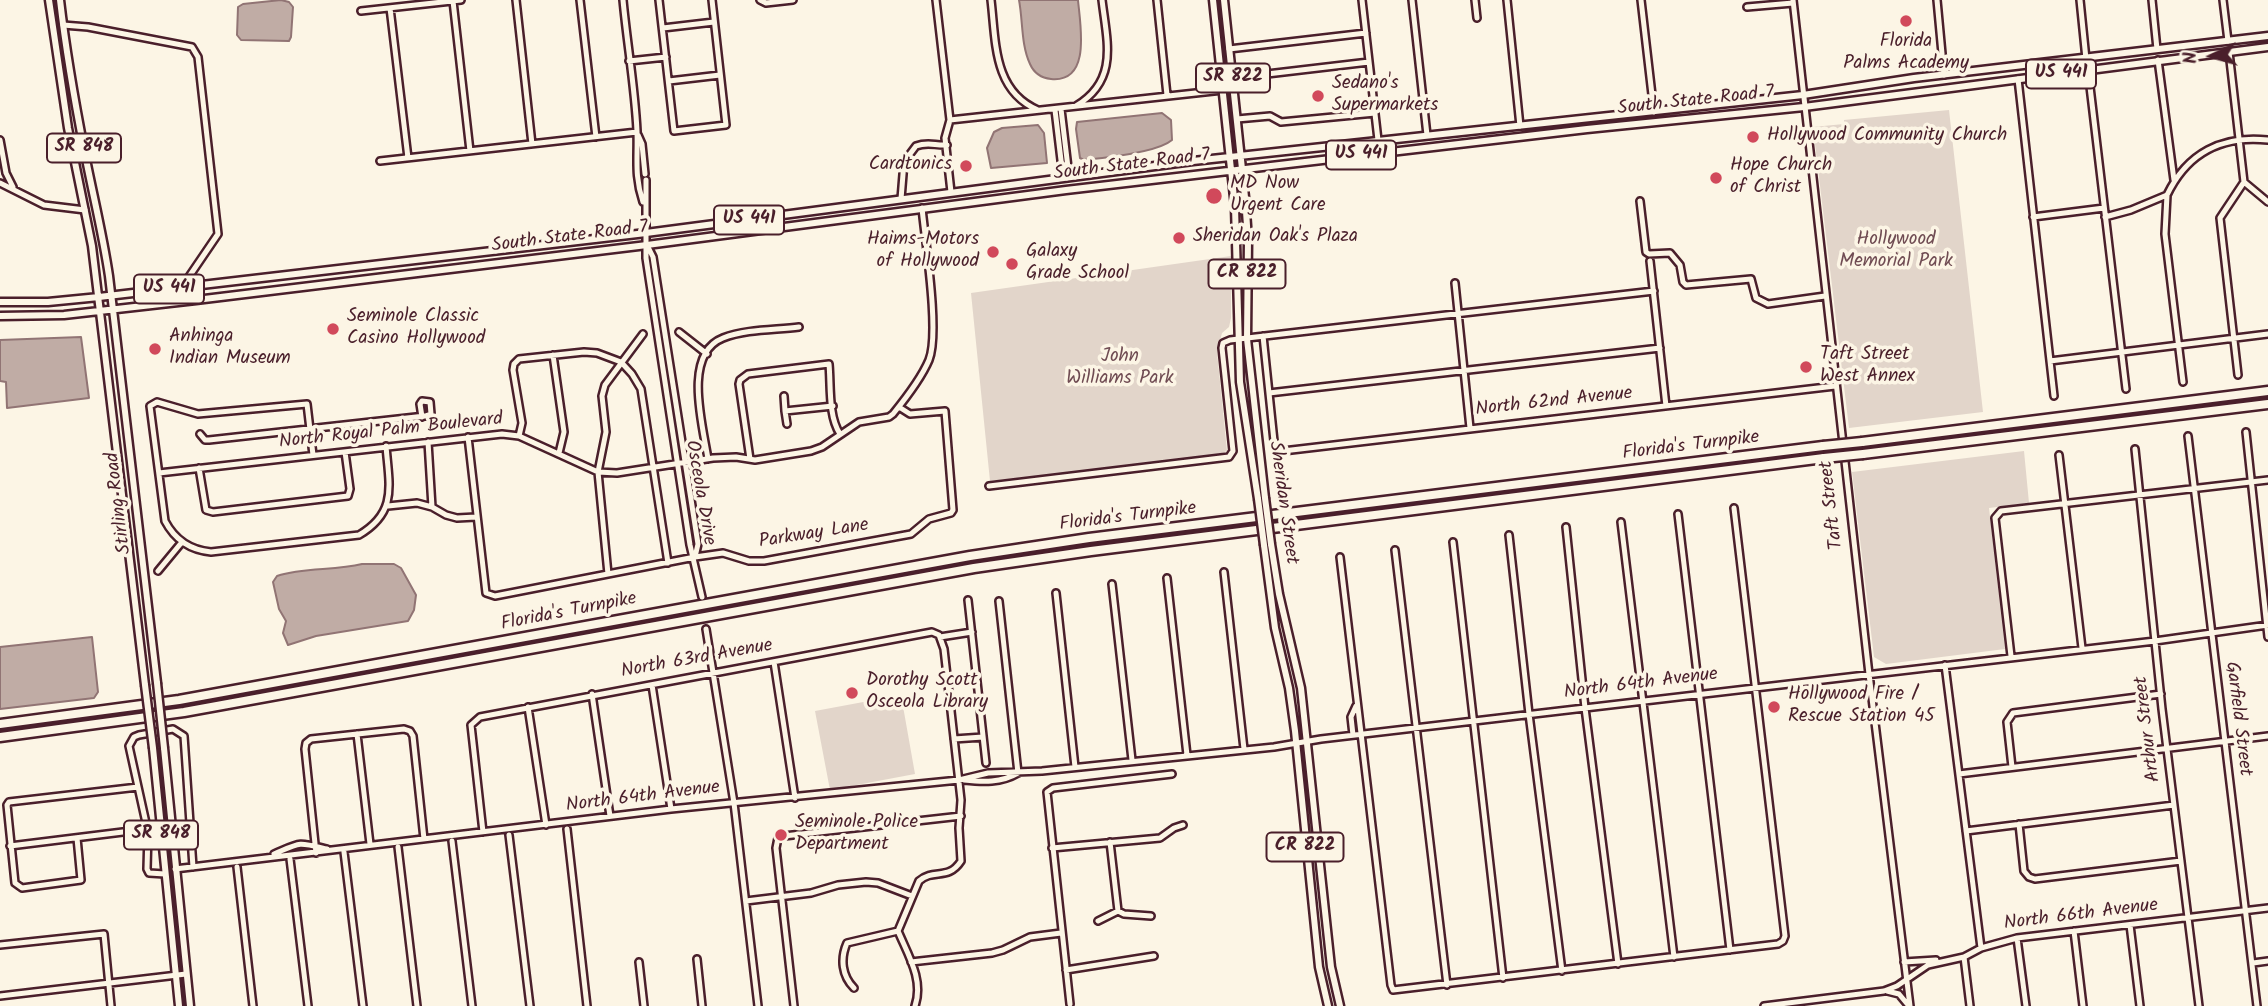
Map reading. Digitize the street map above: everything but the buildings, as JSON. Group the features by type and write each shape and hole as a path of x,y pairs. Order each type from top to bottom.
{"highway":[{"name":"Florida's Turnpike","path":"0,724 220,693 970,556 2268,391"},
{"name":"Florida's Turnpike","path":"0,737 197,709 974,568 1824,458 2268,404"}],"main road":[{"name":"Stirling Road","path":"49,0 99,298 153,748 179,1006"},
{"name":"Stirling Road","path":"60,0 87,163 101,226 113,310 157,683 190,1006"},
{"name":"Sheridan Street","path":"1213,0 1237,238 1240,382 1261,499"},
{"name":"Sheridan Street","path":"1224,0 1248,240 1247,339 1261,499 1275,628 1289,688 1297,743 1319,967 1328,1006"},
{"name":"South State Road 7","path":"0,302 99,298 646,233 1230,157 1654,112 2268,36"},
{"path":"2229,52 2239,39"},
{"path":"2216,53 2225,48 2228,41"},
{"name":"South State Road 7","path":"0,316 64,315 113,310 647,245 1050,192 1508,138 1804,107 2268,47"},
{"path":"2018,79 2021,72 2029,66"},
{"path":"1933,89 1942,83 1944,75"},
{"path":"1670,120 1678,109"},
{"path":"1644,123 1654,112"},
{"path":"1547,134 1550,126 1558,122"},
{"path":"1508,138 1520,126"},
{"path":"1367,155 1369,146 1376,140"},
{"path":"73,151 80,161 87,163"},
{"path":"1050,192 1061,187 1066,177"},
{"path":"494,262 503,256 505,249"},
{"path":"388,275 386,271 395,262"},
{"path":"272,290 277,281 285,275"},
{"name":"Sheridan Street","path":"1267,545 1301,688 1328,941 1340,1006"}],"street":[{"path":"361,11 461,0"},
{"path":"516,0 532,144"},
{"path":"580,0 596,137"},
{"path":"623,0 637,132 636,170 645,205"},
{"path":"659,0 674,131 726,125 712,0"},
{"path":"760,0 766,3 793,0"},
{"path":"936,0 950,120 945,138 951,192"},
{"path":"991,0 1001,73 1018,97 1041,111"},
{"path":"1073,107 1095,90 1105,73 1109,56 1102,0"},
{"path":"1157,0 1167,95"},
{"path":"1362,0 1376,140"},
{"path":"1412,0 1427,135"},
{"path":"1475,0 1477,18"},
{"path":"1507,0 1520,126"},
{"path":"1641,0 1654,112"},
{"path":"1937,0 1944,75"},
{"path":"2080,0 2086,59"},
{"path":"2152,0 2157,49"},
{"path":"2224,0 2228,41"},
{"path":"453,1 470,151"},
{"path":"1747,7 1793,1"},
{"name":"Taft Street","path":"1793,1 1835,386 1909,1006"},
{"path":"390,8 408,158"},
{"path":"663,28 714,22"},
{"path":"63,25 73,24 192,47 198,57 218,234 182,287"},
{"path":"1229,49 1366,33"},
{"path":"2229,52 2244,182 2220,218 2238,375"},
{"path":"629,61 666,57"},
{"path":"2158,60 2174,180"},
{"path":"1233,78 1369,62"},
{"path":"2088,70 2126,389"},
{"path":"668,81 720,75"},
{"path":"2018,79 2054,396"},
{"path":"950,120 1223,90"},
{"path":"1058,109 1066,177"},
{"path":"1237,119 1270,116 1281,122 1375,113"},
{"path":"380,161 637,132"},
{"path":"637,132 642,144 645,205"},
{"path":"2183,382 2165,234 2167,195 2174,180 2203,152 2239,138 2268,140"},
{"path":"0,140 6,173 14,188"},
{"path":"901,199 904,162 916,146 932,142 939,146 947,145"},
{"path":"636,170 645,174"},
{"path":"2244,182 2268,202"},
{"path":"0,183 44,205 85,210"},
{"path":"2105,217 2167,195"},
{"path":"1640,201 1646,252 1670,253 1680,265 1686,285 1751,279 1756,298 1768,304 1825,296"},
{"name":"Osceola Drive","path":"645,205 647,245 653,257 682,463 690,545 702,597"},
{"path":"899,407 929,360 932,346 926,232 922,208"},
{"path":"2033,217 2104,208"},
{"path":"1650,261 1667,406"},
{"path":"1455,283 1470,428"},
{"path":"989,486 1229,457 1233,451 1223,343 1238,339 1654,291"},
{"path":"708,459 697,376 707,354 722,338 799,327"},
{"path":"679,332 707,354"},
{"path":"608,574 598,472 606,432 602,396 605,385 643,334"},
{"path":"2050,361 2268,334"},
{"name":"Sheridan Street","path":"1263,336 1277,449"},
{"path":"1269,393 1660,348"},
{"path":"519,436 522,423 514,364 519,359 584,352 597,353 621,362 641,389 668,563"},
{"path":"553,355 564,432 559,453"},
{"path":"750,459 740,394 740,380 748,374 829,364 836,427 840,433"},
{"name":"North 62nd Avenue","path":"1277,449 1283,451 1835,386"},
{"path":"784,396 787,424"},
{"path":"313,455 307,404 198,414 157,402 150,406 165,521 170,532 197,551 211,552 351,537 368,529 388,506 390,494 386,446"},
{"path":"785,411 833,406"},
{"name":"North Royal Palm Boulevard","path":"159,473 502,434 519,436 598,472 617,473 708,459 750,459 811,451 822,447 859,422 889,417 899,407"},
{"name":"Parkway Lane","path":"476,517 486,593 495,596 723,553 750,561 764,561 907,536 929,519 951,513 954,503 945,411 910,414 899,407"},
{"path":"200,434 205,440 209,440 422,417"},
{"path":"2246,432 2268,637"},
{"name":"Garfield Street","path":"2188,436 2258,1006"},
{"path":"388,506 417,503 432,507 446,516 476,517 468,437"},
{"path":"428,442 432,507"},
{"name":"Arthur Street","path":"2135,449 2167,749 2199,1006"},
{"path":"199,468 204,504 206,510 213,512 348,496 350,489 345,452"},
{"path":"2059,455 2082,648"},
{"path":"2011,656 1995,518 2001,511 2268,480"},
{"path":"1340,557 1356,706 1356,735 1393,990 1562,971 1783,942 1785,936 1734,508"},
{"path":"1678,514 1730,950"},
{"path":"1621,522 1674,957"},
{"path":"1566,527 1585,708 1618,964"},
{"path":"1509,535 1562,971"},
{"path":"158,571 182,542"},
{"path":"1453,542 1503,978"},
{"path":"1395,550 1447,985"},
{"path":"1224,572 1244,749"},
{"path":"1167,578 1187,755"},
{"path":"1112,584 1132,760"},
{"path":"1056,593 1075,767"},
{"path":"968,600 986,763"},
{"path":"999,601 1018,773"},
{"name":"North 64th Avenue","path":"175,869 316,849 424,839 671,809 735,807 959,780 985,782 1008,779 1018,773 1297,743 2011,656 2155,641 2267,625"},
{"path":"706,629 735,807 758,1006"},
{"name":"North 63rd Avenue","path":"483,832 471,725 480,717 932,632 940,637"},
{"path":"915,1006 917,979 898,931 919,881 925,877 950,873 961,861 958,828 961,816 959,780 944,649 940,637 972,632"},
{"path":"774,662 795,798"},
{"path":"1945,665 1981,948"},
{"path":"652,685 671,809"},
{"path":"592,694 610,816"},
{"path":"2012,767 2008,717 2013,713 2161,694"},
{"path":"528,707 546,825"},
{"path":"165,874 149,873 147,829 130,750 131,741 139,735 173,729 179,731 185,741 193,867"},
{"path":"316,849 304,749 306,743 311,739 404,729 410,731 412,736 424,839"},
{"path":"357,734 370,844"},
{"path":"1959,774 2268,736"},
{"path":"954,739 983,737"},
{"path":"1042,771 1043,779"},
{"path":"1070,1004 1047,792 1053,788 1172,774"},
{"path":"77,838 81,880 18,887 15,883 6,809 9,802 138,786"},
{"path":"1966,831 2174,805"},
{"path":"794,1006 776,848 778,838 961,816"},
{"path":"2019,824 2024,871 2035,879 2181,861"},
{"path":"1052,848 1160,838 1183,825"},
{"path":"10,846 147,829"},
{"path":"567,829 587,1006"},
{"path":"509,835 530,1006"},
{"path":"452,841 472,1006"},
{"path":"1110,842 1118,911"},
{"name":"North 64th Avenue","path":"262,858 296,844 316,849"},
{"path":"398,847 417,1006"},
{"path":"344,852 363,1006"},
{"path":"290,859 308,1006"},
{"path":"237,867 253,1006"},
{"path":"746,901 811,893 838,885 866,882 877,883 912,896"},
{"name":"North 66th Avenue","path":"1763,1006 1884,991 1907,980 1928,965 1964,957 1981,948 2017,939 2268,908"},
{"path":"1118,911 1151,916"},
{"path":"1098,921 1118,911"},
{"path":"2130,925 2140,1006"},
{"path":"854,988 844,974 843,953 847,943 898,931"},
{"path":"2074,931 2083,1006"},
{"path":"911,962 992,953 1030,937 1061,933"},
{"path":"0,945 104,934 111,1006"},
{"path":"2017,939 2026,1006"},
{"path":"1066,970 1154,956"},
{"path":"1964,957 1970,1006"},
{"path":"697,959 702,1006"},
{"path":"1905,962 1942,960"},
{"path":"2253,963 2268,961"},
{"path":"639,962 644,1006"},
{"path":"0,996 186,974"},
{"path":"1884,991 1899,994 1909,1006"}],"green space":[{"name":"Hollywood Memorial Park","path":"1949,110 1983,412 1849,428 1813,127 1844,124 1844,120"},
{"name":"John Williams Park","path":"1231,256 1231,318 1229,327 1222,333 1217,352 1227,451 1214,456 990,481 971,293"},
{"path":"2024,451 2029,503 1989,508 2005,649 1886,664 1874,657 1852,472"},
{"path":"901,695 915,774 830,790 815,711"}],"shaded area":[{"path":"281,0 289,2 293,7 289,41 241,40 237,35 238,7 243,4"},
{"path":"1019,0 1078,0 1081,50 1073,72 1064,78 1044,78 1032,67 1025,49"},
{"path":"1162,113 1171,120 1172,140 1165,145 1130,154 1084,160 1080,158 1077,122"},
{"path":"1038,125 1044,133 1047,163 991,168 987,148 994,132 1002,128"},
{"path":"81,337 89,398 7,408 6,382 0,381 0,340"},
{"path":"362,564 394,564 401,568 416,595 414,610 408,621 316,636 288,645 283,633 286,621 279,609 273,582 277,576"},
{"path":"92,637 98,692 94,698 0,709 0,647"}],"tunnel":[{"path":"702,597 706,629"}],"place":[{"name":"Florida Palms Academy","path":"1906,21"},
{"name":"Sedano's Supermarkets","path":"1318,96"},
{"name":"Hollywood Community Church","path":"1753,137"},
{"name":"Cardtonics","path":"966,166"},
{"name":"Hope Church of Christ","path":"1716,178"},
{"name":"MD Now Urgent Care","path":"1214,196"},
{"name":"Sheridan Oak's Plaza","path":"1179,238"},
{"name":"Haims-Motors of Hollywood","path":"993,252"},
{"name":"Galaxy Grade School","path":"1012,264"},
{"name":"Seminole Classic Casino Hollywood","path":"333,329"},
{"name":"Anhinga Indian Museum","path":"155,349"},
{"name":"Taft Street West Annex","path":"1806,367"},
{"name":"Dorothy Scott Osceola Library","path":"852,693"},
{"name":"Hollywood Fire / Rescue Station 45","path":"1774,707"},
{"name":"Seminole Police Department","path":"781,835"}]}
